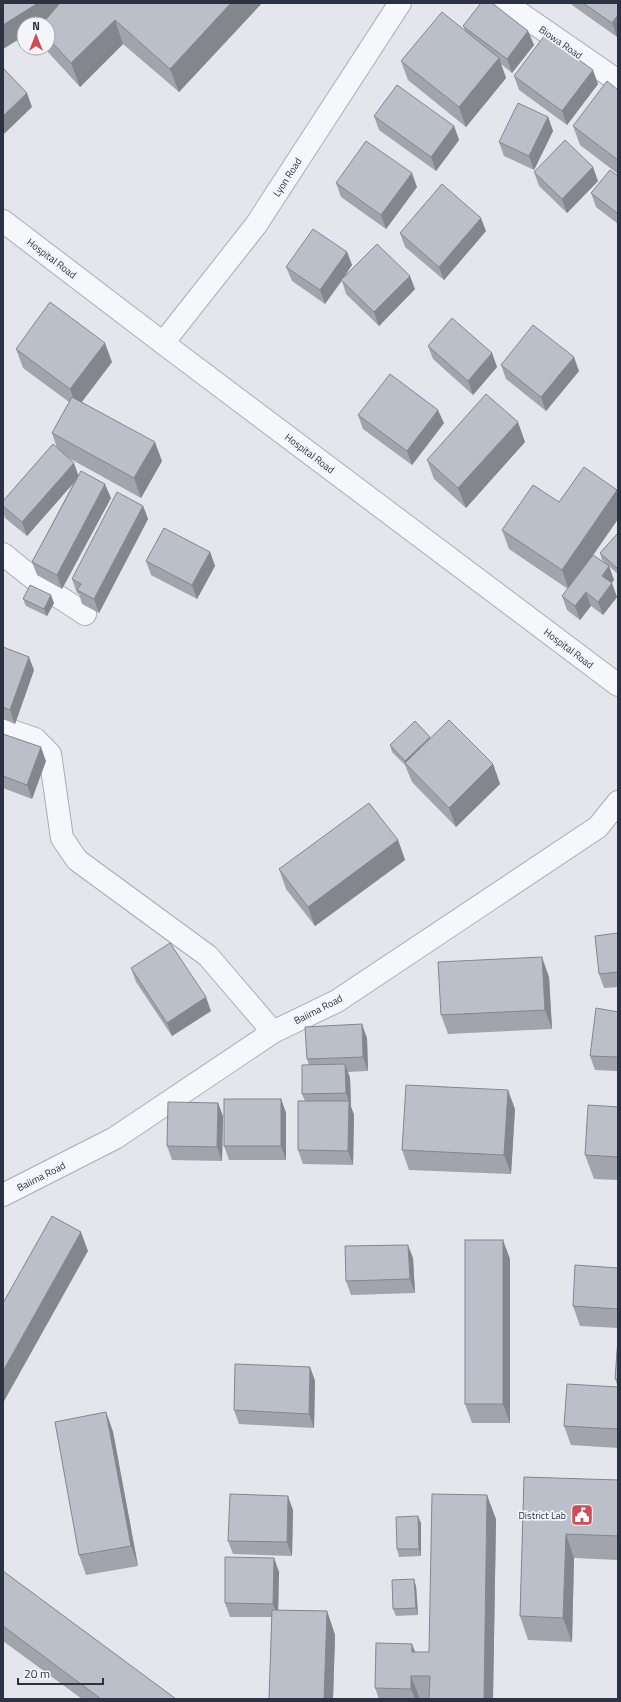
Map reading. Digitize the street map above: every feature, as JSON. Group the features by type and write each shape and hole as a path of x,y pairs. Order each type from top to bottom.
{"street":[{"name":"Lyon Road","path":"163,343 256,225 400,3"},
{"name":"Biowa Road","path":"505,3 618,82"},
{"name":"Hospital Road","path":"3,221 618,685"},
{"path":"3,554 44,587 85,614"},
{"path":"3,728 35,739 50,754 62,838 77,860 208,956 273,1032"},
{"name":"Baiima Road","path":"3,1195 115,1138 273,1032 337,1001 598,827 618,802"}],"building":[{"path":"3,3 38,3 16,16 3,25"},
{"path":"60,3 231,3 170,69 115,20 71,63 56,47 56,16 49,16"},
{"path":"481,3 492,3 528,31 507,59 463,26"},
{"path":"583,3 618,3 618,15 612,23"},
{"path":"442,12 499,58 459,107 401,61"},
{"path":"545,35 593,70 562,111 514,76"},
{"path":"3,68 27,93 3,116"},
{"path":"607,81 618,90 618,160 573,126"},
{"path":"397,85 454,126 431,157 374,116"},
{"path":"518,103 548,117 529,156 499,142"},
{"path":"565,140 593,167 562,199 534,172"},
{"path":"366,141 412,173 381,215 336,183"},
{"path":"610,170 618,176 617,213 591,193"},
{"path":"442,184 481,218 439,267 400,233"},
{"path":"313,229 347,252 320,290 286,267"},
{"path":"377,244 410,276 374,312 341,280"},
{"path":"50,302 105,343 70,389 16,349"},
{"path":"452,318 492,353 468,381 428,346"},
{"path":"533,325 574,357 541,397 501,365"},
{"path":"390,374 438,410 407,451 358,415"},
{"path":"486,394 518,422 458,488 427,460"},
{"path":"72,397 155,442 134,478 52,433"},
{"path":"53,444 74,463 22,522 3,506 3,501"},
{"path":"584,467 617,490 562,570 502,530 533,485 559,502"},
{"path":"81,471 105,484 57,575 32,562"},
{"path":"117,492 143,506 94,599 77,590 81,584 72,579"},
{"path":"164,528 210,552 192,585 146,561"},
{"path":"618,533 618,566 617,568 600,553"},
{"path":"593,555 609,566 602,576 612,583 598,602 586,592 575,606 562,596"},
{"path":"30,585 51,595 44,609 23,599"},
{"path":"3,647 29,657 10,710 3,707"},
{"path":"449,720 493,764 449,808 405,763"},
{"path":"415,721 430,737 405,761 390,745"},
{"path":"3,734 41,747 27,785 3,776"},
{"path":"369,803 398,840 308,907 279,869"},
{"path":"618,933 618,972 599,974 595,936"},
{"path":"170,943 206,997 167,1023 131,968"},
{"path":"542,957 545,1010 441,1015 438,962"},
{"path":"596,1008 618,1012 618,1057 590,1056"},
{"path":"362,1024 363,1057 307,1059 305,1027"},
{"path":"345,1064 346,1093 302,1094 302,1065"},
{"path":"406,1085 508,1090 504,1155 402,1150"},
{"path":"224,1099 281,1099 281,1146 224,1146"},
{"path":"298,1101 349,1101 348,1151 298,1150"},
{"path":"168,1102 218,1103 217,1147 167,1146"},
{"path":"588,1105 618,1107 618,1157 585,1155"},
{"path":"52,1216 81,1232 3,1371 3,1303"},
{"path":"465,1240 503,1240 503,1404 465,1404"},
{"path":"408,1245 410,1279 346,1281 345,1246"},
{"path":"575,1265 618,1268 618,1309 573,1306"},
{"path":"618,1338 618,1379 615,1379"},
{"path":"235,1364 310,1367 309,1414 234,1410"},
{"path":"567,1384 618,1387 618,1429 564,1426"},
{"path":"106,1412 131,1546 79,1555 55,1422"},
{"path":"524,1477 618,1480 618,1536 566,1534 563,1618 520,1616"},
{"path":"230,1494 288,1496 287,1542 228,1541"},
{"path":"432,1494 487,1495 484,1699 429,1699 430,1676 411,1676 411,1689 375,1688 376,1643 412,1644 412,1652 429,1652"},
{"path":"418,1516 419,1549 397,1549 396,1517"},
{"path":"225,1557 274,1558 273,1604 225,1603"},
{"path":"3,1571 176,1699 101,1699 3,1626"},
{"path":"414,1579 416,1608 393,1609 392,1580"},
{"path":"272,1610 327,1611 324,1699 269,1699"}],"place":[{"name":"District Lab","path":"582,1515"}]}
